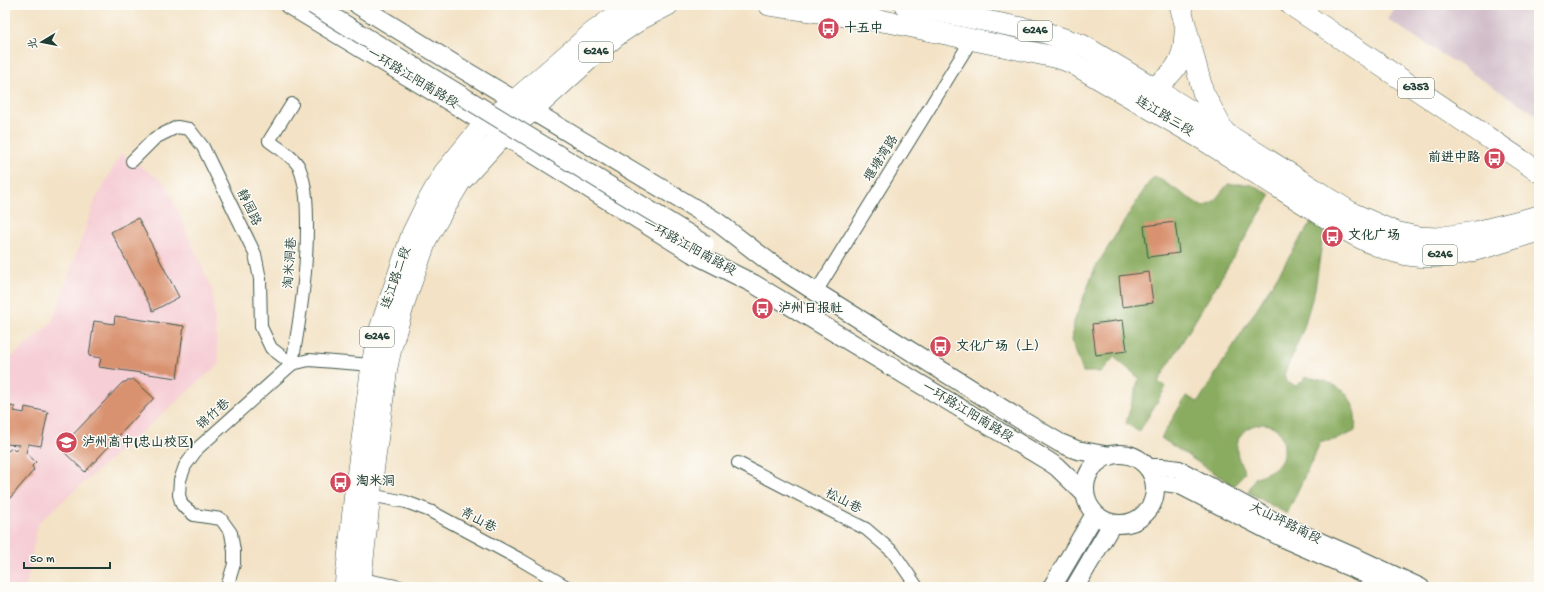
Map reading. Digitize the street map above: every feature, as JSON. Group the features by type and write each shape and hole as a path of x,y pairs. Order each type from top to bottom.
{"highway":[{"name":"G246","path":"524,105 592,33 630,5"},
{"name":"G246","path":"524,105 597,52 620,33 641,19 668,5"},
{"name":"连江路三段","path":"769,5 889,22 1059,58 1072,63 1208,143 1344,229 1368,242 1389,250 1408,255 1430,256 1460,254 1539,231"},
{"name":"连江路三段","path":"906,5 1043,32 1082,45 1154,88 1352,213 1395,232 1417,237 1437,238 1476,232 1539,216"},
{"path":"1180,5 1203,92 1224,132"},
{"name":"G353","path":"1291,5 1539,172"},
{"path":"1137,100 1174,72 1185,44 1185,28"},
{"name":"连江路二段","path":"353,582 372,364 377,338 415,228 444,173 485,124 524,105"},
{"name":"连江路二段","path":"353,582 370,495 388,359 404,304 427,238 460,182 503,135 524,105"}],"main road":[{"name":"一环路江阳南路段","path":"289,5 503,135 692,253 754,284 1048,461 1057,467 1085,494"},
{"path":"313,5 709,239 768,261"},
{"path":"334,5 709,239 754,284"},
{"name":"一环路江阳南路段","path":"358,5 716,221 768,261 816,292 1060,443 1077,450 1110,456"},
{"path":"423,86 436,85 442,80 446,67 439,55"},
{"path":"552,166 548,157 550,141 560,133 568,131"},
{"path":"1118,454 1130,456 1141,461 1152,475 1155,484 1155,494 1152,503 1144,515 1131,523 1122,525 1112,524 1095,514 1088,505 1085,494 1085,484 1088,475 1093,466 1110,456 1118,454"},
{"path":"1052,587 1095,514"},
{"path":"1075,587 1112,524"}],"street":[{"name":"堰塘湾路","path":"816,292 972,39"},
{"name":"淘米洞巷","path":"292,104 269,141 281,149 298,166 307,195 307,248 301,311 292,364"},
{"name":"静园路","path":"132,160 155,138 177,127 190,129 203,147 255,254 260,280 261,327 271,348 292,364"},
{"path":"292,364 309,360 372,364"},
{"name":"锦竹巷","path":"227,587 234,564 231,533 220,519 194,515 182,505 179,495 180,480 185,466 198,448 292,364"},
{"name":"松山巷","path":"738,463 866,529 893,552 916,587"},
{"name":"大山坪路南段","path":"1147,467 1179,469 1279,523 1421,587"},
{"name":"大山坪路南段","path":"1155,484 1164,483 1178,485 1287,541 1393,587"},
{"name":"青山巷","path":"370,495 406,502 430,511 521,560 567,587"},
{"path":"353,582 402,587"}],"shaded area":[{"path":"1397,5 1539,5 1539,116 1387,19"},
{"name":"泸州高中(忠山校区)","path":"121,153 166,184 212,290 219,364 38,523 26,587 5,587 5,363 52,322 95,201"}],"green space":[{"path":"1155,176 1203,207 1214,201 1228,184 1250,184 1271,195 1158,382 1166,387 1139,432 1126,423 1139,378 1114,357 1101,372 1083,372 1072,341 1074,322 1095,268 1147,185"},
{"path":"1313,219 1324,230 1315,289 1303,330 1284,375 1288,383 1297,386 1306,377 1328,382 1344,392 1350,399 1354,408 1355,431 1334,440 1321,441 1287,514 1248,492 1255,478 1275,468 1281,462 1284,443 1279,432 1274,428 1269,425 1258,424 1248,428 1240,436 1237,446 1237,453 1245,472 1234,486 1161,438 1186,396 1198,402"}],"building":[{"path":"138,218 179,297 153,311 111,232"},
{"path":"1175,222 1179,253 1148,257 1144,226"},
{"path":"1149,272 1153,303 1122,307 1119,276"},
{"path":"115,316 184,326 177,378 99,367 101,358 89,356 94,321 114,324"},
{"path":"1123,320 1127,351 1096,355 1092,324"},
{"path":"133,379 154,398 85,472 64,452 70,446 66,442 122,383"},
{"path":"5,405 15,407 14,411 24,413 25,407 48,412 41,446 28,444 26,453 36,462 32,466 34,470 5,504 5,449 8,451 12,448 15,451 20,445 5,444"}],"place":[{"name":"十五中","path":"829,29"},
{"name":"前进中路","path":"1495,158"},
{"name":"文化广场","path":"1332,236"},
{"name":"泸州日报社","path":"762,309"},
{"name":"文化广场（上）","path":"940,347"},
{"name":"泸州高中(忠山校区)","path":"67,443"},
{"name":"淘米洞","path":"341,482"}]}
